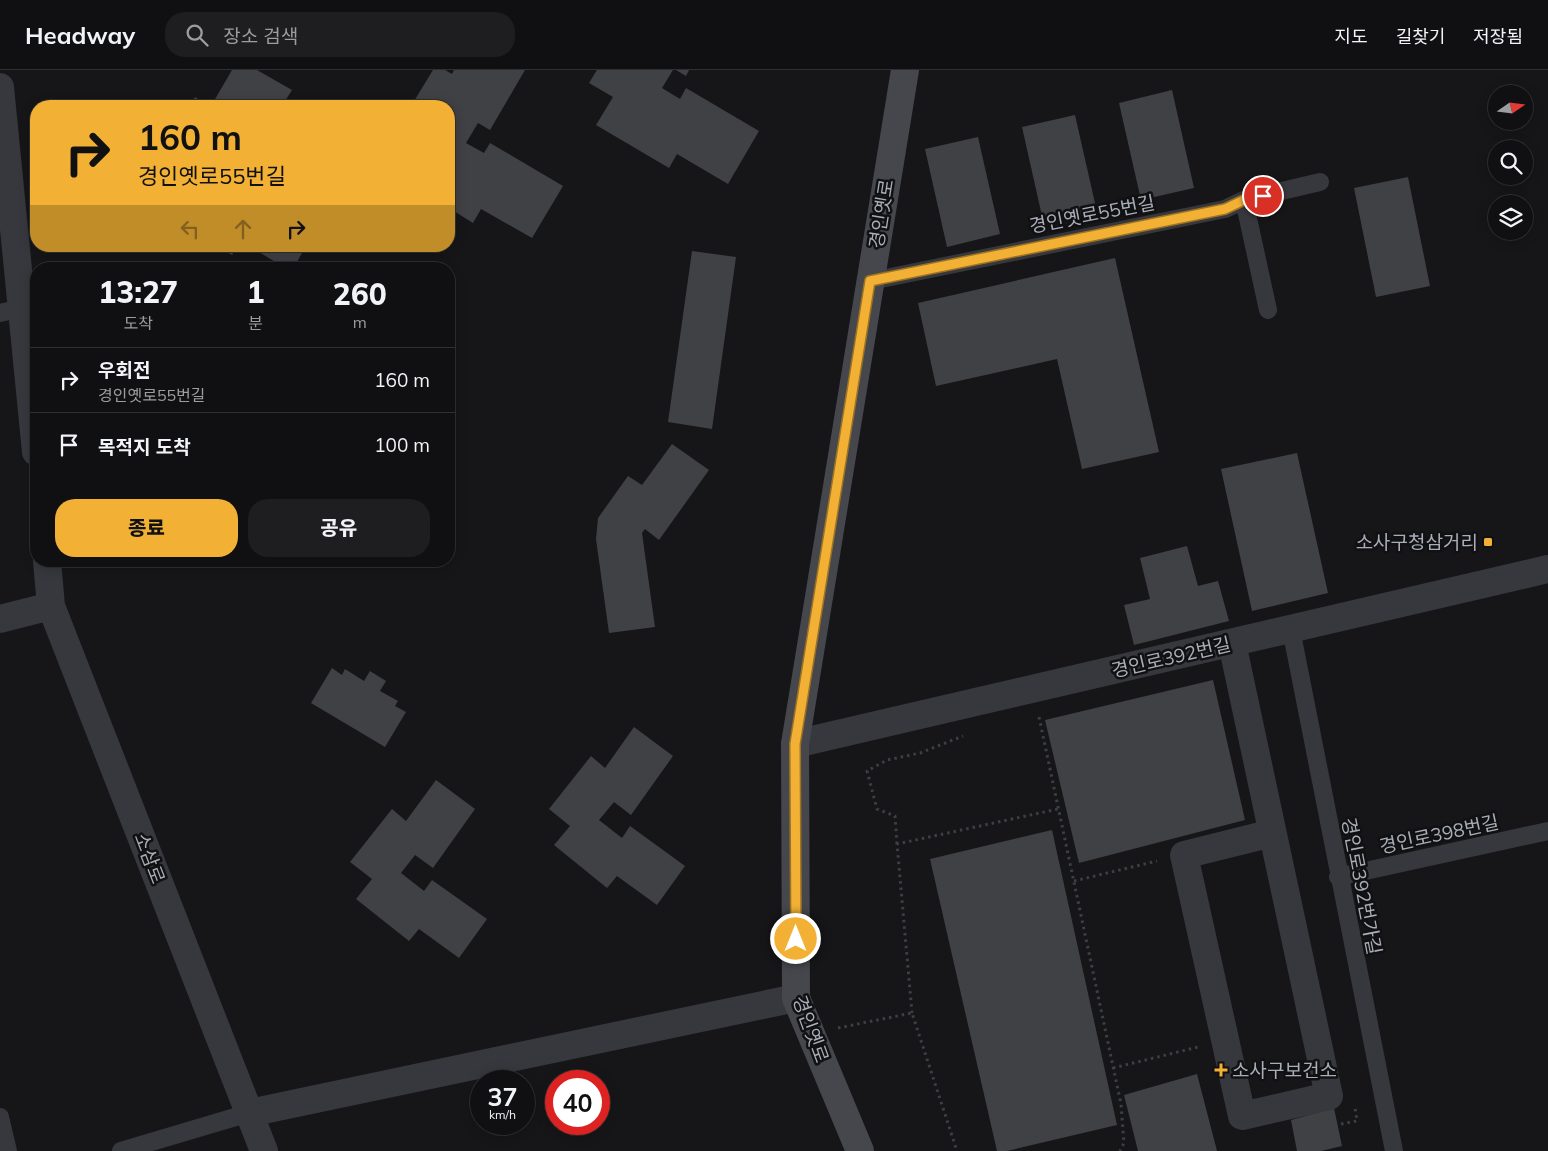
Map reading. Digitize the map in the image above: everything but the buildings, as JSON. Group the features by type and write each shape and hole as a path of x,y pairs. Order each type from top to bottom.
{"street":[{"name":"경인옛로","path":"860,1151 796,998 795,744 905,70"},
{"path":"0,87 11,310 30,418"},
{"name":"소삼로","path":"48,567 52,606 264,1151"},
{"name":"경인로392번길","path":"795,744 1548,569"},
{"path":"0,619 52,606"},
{"path":"1232,642 1329,1096 1242,1116 1184,854 1272,833"},
{"path":"249,1113 796,998"}],"lane":[{"name":"경인옛로55번길","path":"870,281 1225,209 1244,200 1320,182"},
{"path":"1244,200 1268,310"},
{"name":"경인로392번가길","path":"1291,629 1338,878 1394,1151"},
{"name":"경인로398번길","path":"1338,878 1548,831"},
{"path":"121,1151 249,1113"},
{"path":"0,1117 8,1151"}],"path":[{"path":"1033,689 1121,1104 1124,1143 1120,1151"},
{"path":"957,1151 912,1013 895,816 877,809 867,771 887,760 920,753 970,733"},
{"path":"897,844 1058,809"},
{"path":"1074,880 1184,854"},
{"path":"811,1034 912,1013"},
{"path":"1113,1068 1225,1040"}],"place":[{"name":"소사구청삼거리","path":"1488,542"},
{"name":"소사구보건소","path":"1221,1070"}],"route":[{"path":"796,939 795,744 870,281 1225,209 1244,200 1263,196"}]}
